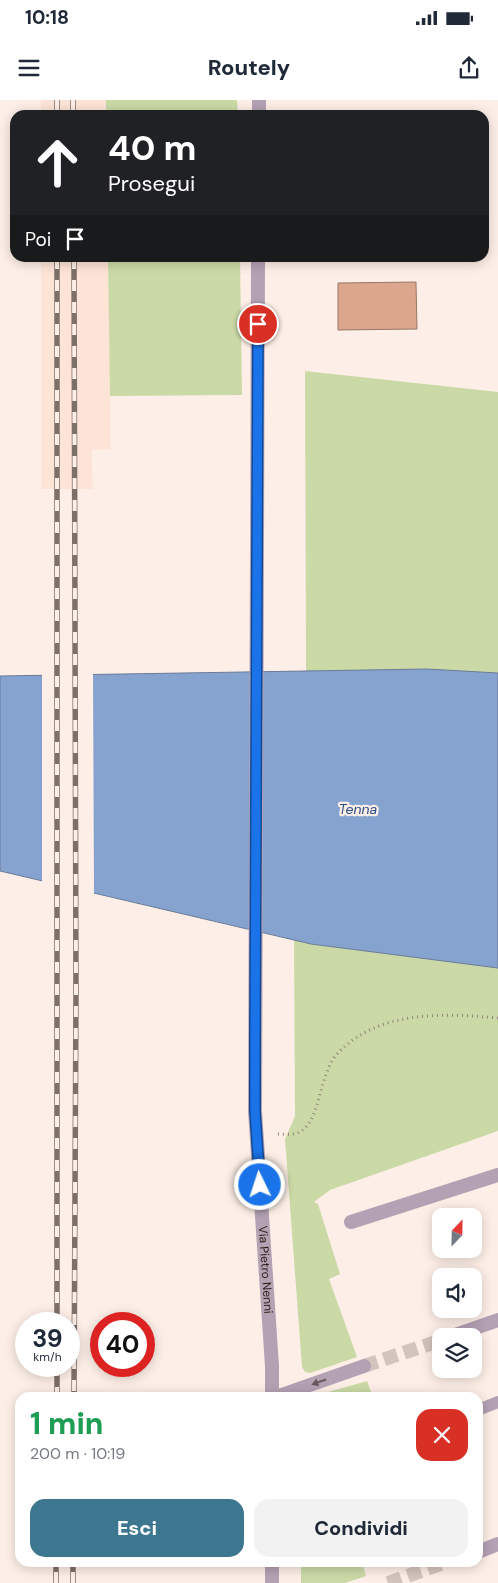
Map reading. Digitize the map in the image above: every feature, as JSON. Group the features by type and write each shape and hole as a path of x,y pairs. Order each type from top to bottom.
{"street":[{"name":"Via Pietro Nenni","path":"258,262 255,1111 273,1392"},
{"path":"351,1222 498,1175"},
{"path":"475,1328 498,1320"},
{"path":"290,1392 364,1366"},
{"path":"483,1550 498,1544"},
{"path":"272,1567 272,1583"}],"lane":[{"path":"483,1408 498,1402"}],"path":[{"path":"277,1134 297,1133 308,1126 315,1116 321,1086 336,1056 361,1035 402,1018 453,1014 498,1018"}],"shaded area":[{"path":"41,100 106,100 106,110 41,110"},
{"path":"41,262 108,262 111,449 92,450 93,489 41,489"}],"green space":[{"path":"106,100 237,100 238,110 106,110"},
{"path":"108,262 240,262 242,395 110,396"},
{"path":"305,371 498,392 498,679 306,671"},
{"path":"294,939 498,967 498,1131 330,1190 314,1202 318,1204 340,1274 329,1279 357,1357 310,1373 305,1372 302,1367 285,1139 295,1116"},
{"path":"367,1381 371,1392 328,1392"},
{"path":"301,1567 363,1567 366,1576 345,1583 301,1583"}],"water":[{"name":"Tenna","path":"427,669 498,673 498,968 311,944 0,871 0,676"}],"pier":[{"path":"93,672 94,895 42,883 42,673"}],"building":[{"path":"416,282 417,329 338,330 338,283"}],"tunnel":[{"path":"364,1366 432,1343"},
{"path":"388,1583 432,1567"}],"railway":[{"path":"57,100 57,110"},
{"path":"73,100 73,110"},
{"path":"57,262 57,1312"},
{"path":"74,262 76,993 74,1392"},
{"path":"57,1377 57,1392"},
{"path":"56,1567 56,1583"},
{"path":"73,1567 73,1583"}],"route":[{"path":"258,324 255,1111 260,1185"}]}
